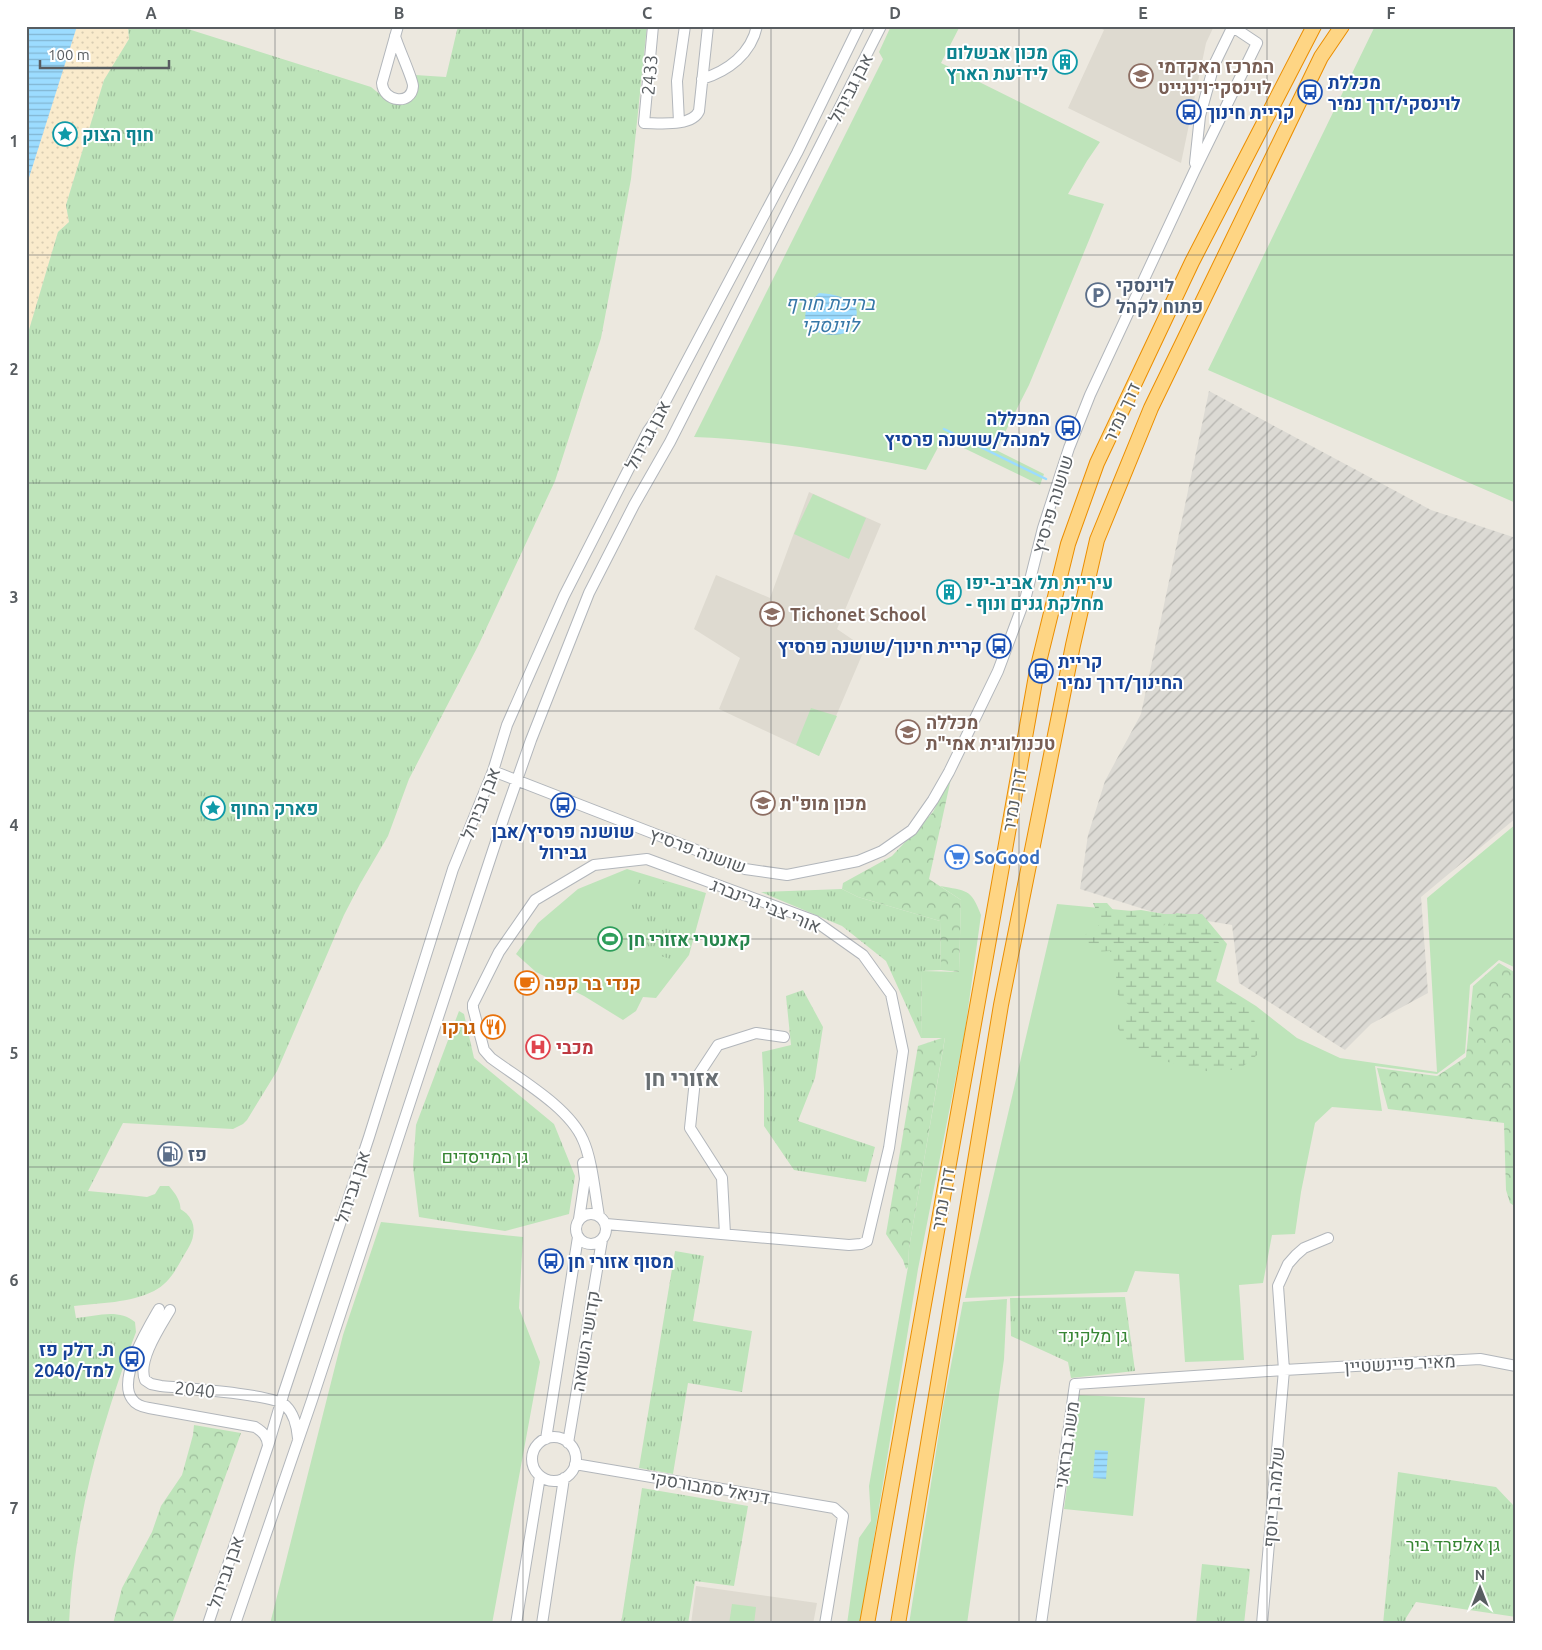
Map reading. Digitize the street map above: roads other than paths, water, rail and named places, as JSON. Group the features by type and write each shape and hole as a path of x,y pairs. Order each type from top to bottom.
{"highway":[{"name":"דרך נמיר","path":"867,1624 1037,670 1068,544 1097,463 1192,262 1314,26"},
{"name":"דרך נמיר","path":"898,1624 1001,1005 1073,645 1097,540 1151,408 1321,57 1342,26"}],"street":[{"name":"2433","path":"653,26 644,123 679,122"},
{"path":"685,26 677,81 679,122 688,121 697,116 699,111 708,26"},
{"path":"702,80 719,74 738,60 744,54 755,35 757,26"},
{"name":"אבן גבירול","path":"208,1624 369,1137 453,869 493,771 507,725 564,596 648,430 660,412 797,153 859,26"},
{"name":"אבן גבירול","path":"235,1624 517,779 589,593 634,505 670,442 881,26"},
{"path":"1194,172 1200,116 1209,82 1214,65 1233,26"},
{"name":"שושנה פרסיץ","path":"493,771 745,869 787,875 858,861 882,851 912,830 950,772 998,671 1026,596 1042,528 1072,439 1090,395 1194,172 1257,43 1233,26"},
{"path":"396,31 399,51 413,86 408,96 400,100 390,98 383,92 382,88 396,31"},
{"name":"אורי צבי גרינברג","path":"647,859 814,921 863,955 891,994 904,1051 888,1148 867,1241 861,1244 849,1245 725,1234 602,1220 583,1139 556,1105 491,1058 484,1050 473,1004 496,957 535,900 594,864 647,859"},
{"path":"725,1234 722,1178 690,1128 695,1080 718,1044 756,1033 784,1037"},
{"path":"579,1219 591,1213 602,1220 606,1232 602,1240 594,1244 581,1241 575,1229 579,1219 585,1179 582,1158 583,1139"},
{"name":"קדושי השואה","path":"546,1439 578,1237"},
{"name":"שלמה בן יוסף","path":"1262,1624 1284,1370 1278,1286 1288,1264 1296,1255 1304,1248 1328,1238"},
{"name":"קדושי השואה","path":"568,1443 602,1240"},
{"name":"2040","path":"159,1309 132,1361 129,1388 133,1401 149,1408 256,1427 266,1436 268,1446"},
{"name":"2040","path":"170,1310 145,1359 143,1371 145,1380 151,1384 161,1386 256,1396 282,1402"},
{"name":"מאיר פיינשטיין","path":"1284,1370 1480,1359 1516,1366"},
{"name":"משה ברזאני","path":"1041,1624 1075,1384 1284,1370"},
{"path":"282,1402 287,1406 294,1419 298,1439"},
{"path":"558,1438 568,1443 575,1453 575,1464 572,1470 564,1478 551,1481 540,1476 535,1470 532,1456 539,1443 546,1439 558,1438"},
{"name":"דניאל סמבורסקי","path":"575,1464 834,1508 843,1516 825,1624"},
{"path":"516,1624 540,1476"},
{"path":"542,1624 564,1478"}],"water":[{"path":"26,26 77,26 26,187"},
{"name":"בריכת חורף לוינסקי","path":"819,293 845,298 855,305 856,317 849,332 828,335 807,327 805,316 807,308"},
{"path":"1095,1450 1108,1451 1106,1479 1093,1478"}],"waterway":[{"path":"944,429 1046,479"}],"place":[{"name":"מכון אבשלום לידיעת הארץ","path":"1065,62"},
{"name":"המרכז האקדמי לוינסקי־וינגייט","path":"1141,76"},
{"name":"מכללת לוינסקי/דרך נמיר","path":"1310,92"},
{"name":"קריית חינוך","path":"1189,112"},
{"name":"חוף הצוק","path":"65,134"},
{"name":"לוינסקי פתוח לקהל","path":"1098,295"},
{"name":"המכללה למנהל/שושנה פרסיץ","path":"1068,428"},
{"name":"עיריית תל אביב-יפו - מחלקת גנים ונוף","path":"949,592"},
{"name":"Tichonet School","path":"772,614"},
{"name":"קריית חינוך/שושנה פרסיץ","path":"999,646"},
{"name":"קריית החינוך/דרך נמיר","path":"1041,671"},
{"name":"מכללה טכנולוגית אמי\"ת","path":"908,732"},
{"name":"מכון מופ\"ת","path":"763,803"},
{"name":"שושנה פרסיץ/אבן גבירול","path":"563,805"},
{"name":"פארק החוף","path":"213,808"},
{"name":"SoGood","path":"957,857"},
{"name":"קאנטרי אזורי חן","path":"610,939"},
{"name":"קנדי בר קפה","path":"527,983"},
{"name":"גרקו","path":"493,1027"},
{"name":"מכבי","path":"538,1047"},
{"name":"פז","path":"170,1154"},
{"name":"מסוף אזורי חן","path":"551,1261"},
{"name":"ת. דלק פז למד/2040","path":"132,1359"}],"district":[{"name":"אזורי חן","path":"682,1077"}],"park label":[{"name":"גן המייסדים","path":"485,1156"},
{"name":"גן מלקינד","path":"1093,1335"},
{"name":"גן אלפרד ביר","path":"1453,1544"}]}
